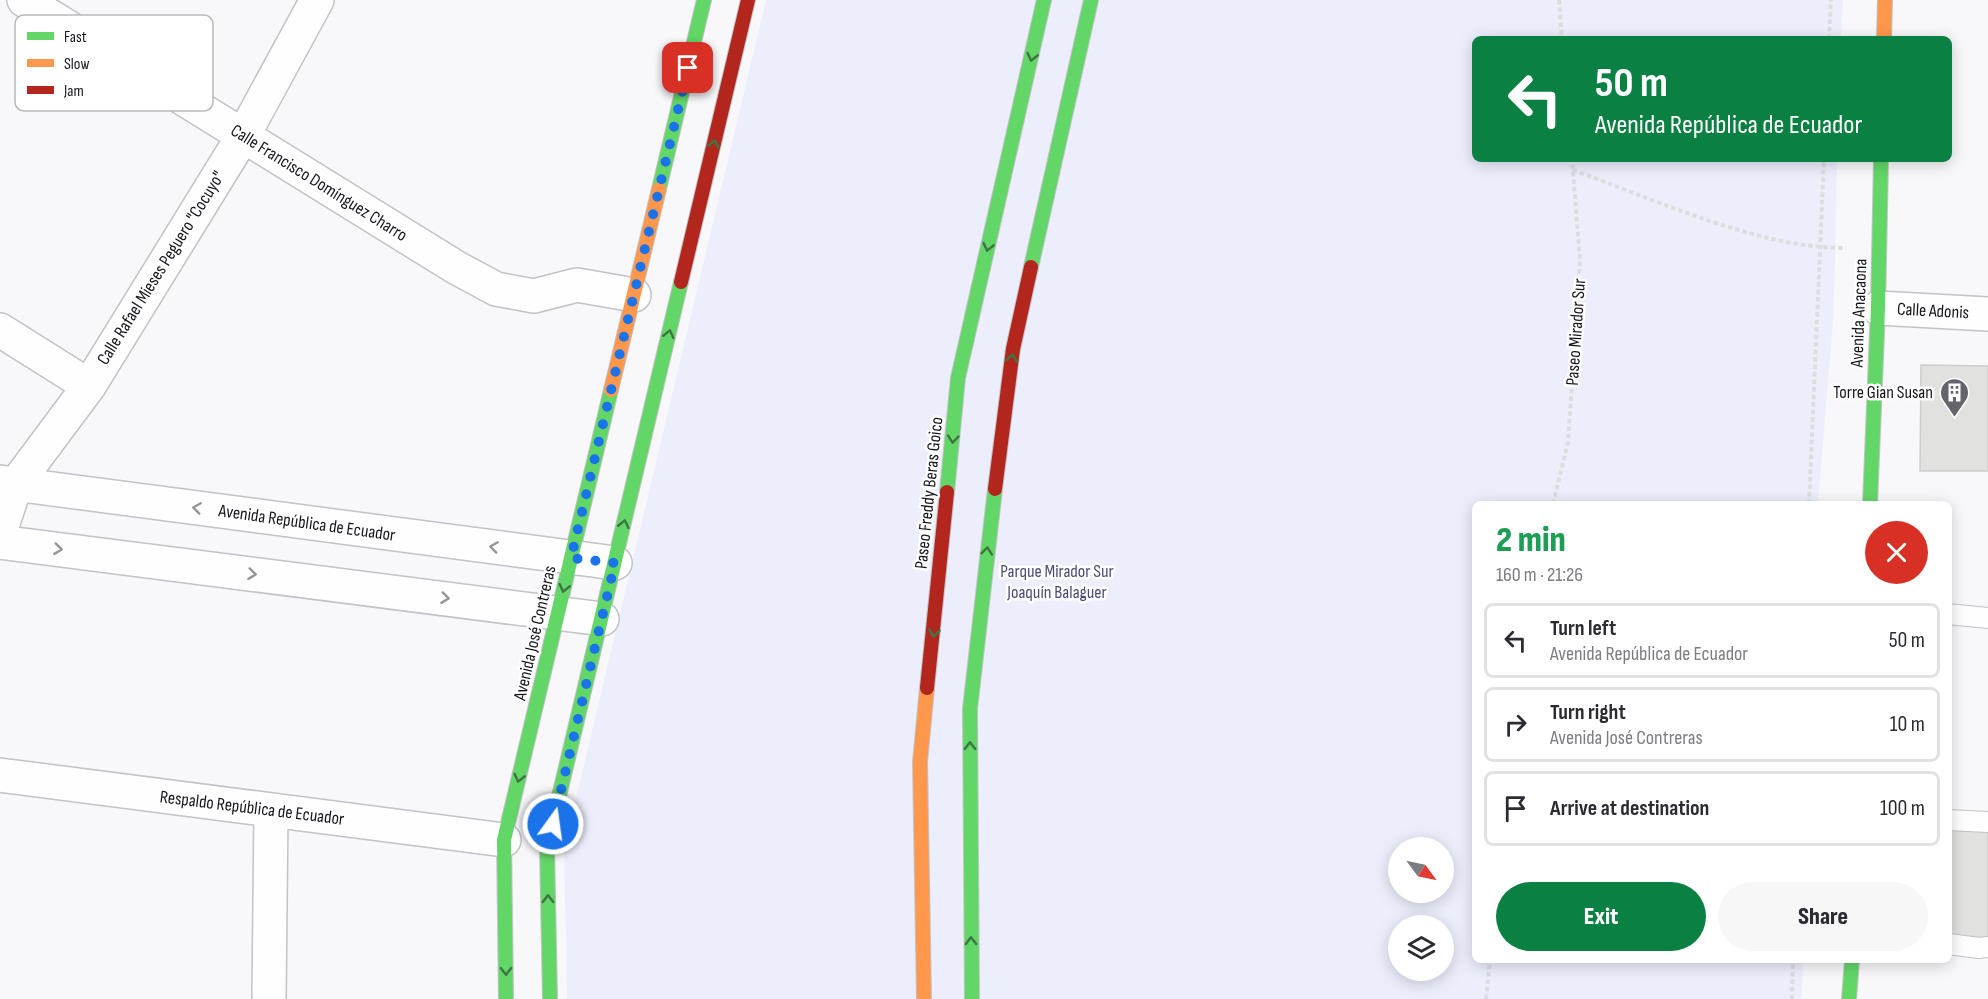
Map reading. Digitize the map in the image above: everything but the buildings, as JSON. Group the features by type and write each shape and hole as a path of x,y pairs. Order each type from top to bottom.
{"main road":[{"name":"Avenida José Contreras","path":"506,999 504,840 704,0"},
{"path":"550,999 547,847 748,0"},
{"name":"Paseo Freddy Beras Goico","path":"924,999 920,762 958,378 1044,0"},
{"path":"972,999 970,709 990,527 1013,349 1091,0"},
{"path":"1884,36 1885,0"},
{"name":"Avenida Anacaona","path":"1869,501 1878,308 1881,162"},
{"path":"1849,999 1852,963"}],"street":[{"name":"Calle Francisco Domínguez Charro","path":"24,0 48,15"},
{"name":"Calle Rafael Mieses Peguero \"Cocuyo\"","path":"0,532 8,483 88,386 243,136 317,0"},
{"name":"Calle Francisco Domínguez Charro","path":"203,111 457,268 496,289 534,296 577,285 634,295"},
{"name":"Calle Adonis","path":"1878,308 1988,314"},
{"path":"0,330 88,386"},
{"name":"Avenida República de Ecuador","path":"8,483 615,563"},
{"path":"0,542 602,619"},
{"name":"Respaldo República de Ecuador","path":"0,775 504,840"},
{"path":"269,999 271,810"}],"lane":[{"path":"1952,614 1988,618"},
{"path":"1952,820 1988,822"},
{"path":"1952,945 1988,947"}],"path":[{"path":"1559,0 1562,36"},
{"path":"1829,36 1831,0"},
{"name":"Paseo Mirador Sur","path":"1554,501 1568,442 1581,260 1572,162"},
{"path":"1809,501 1824,162"},
{"path":"1573,170 1757,234 1820,248 1880,247"},
{"path":"1486,999 1490,963"},
{"path":"1792,999 1794,963"}],"green space":[{"name":"Parque Mirador Sur Joaquín Balaguer","path":"766,0 1843,0 1841,36 1472,36 1472,162 1837,162 1834,310 1818,501 1472,501 1472,963 1803,963 1802,999 567,999 564,849"}],"traffic: fast":[{"path":"659,189 704,0"},
{"path":"947,492 958,378 1044,0"},
{"path":"1031,267 1091,0"},
{"path":"1870,501 1881,162"},
{"path":"550,999 547,847 681,282"},
{"path":"506,999 504,840 611,390"},
{"path":"972,999 970,709 995,489"},
{"path":"1849,999 1852,963"}],"traffic: slow":[{"path":"1884,36 1885,0"},
{"path":"611,390 659,189"},
{"path":"924,999 920,762 927,688"}],"traffic: jam":[{"path":"681,282 748,0"},
{"path":"995,489 1013,349 1031,267"},
{"path":"927,688 947,492"}],"place":[{"name":"Torre Gian Susan","path":"1954,418"}],"route":[{"path":"553,824 615,563 571,558 688,68"}]}
